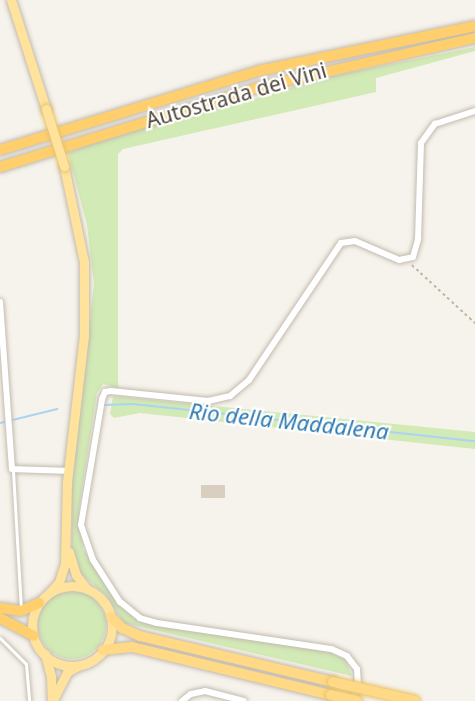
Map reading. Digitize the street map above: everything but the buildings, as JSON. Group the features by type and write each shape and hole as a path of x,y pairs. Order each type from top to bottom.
{"highway":[{"name":"Autostrada dei Vini","path":"0,150 258,71 475,26"},
{"name":"Autostrada dei Vini","path":"0,167 256,88 363,60 475,38"},
{"path":"0,608 21,611 39,603"},
{"path":"111,617 122,628 140,636 415,701"},
{"path":"0,618 34,636"},
{"path":"103,650 132,647 357,701"}],"main road":[{"path":"11,0 64,166 78,223 86,283 84,336 68,471 62,575 39,603 33,619 34,636 45,654 51,676 52,701"},
{"path":"52,701 63,678 103,650 111,634 111,617 105,603 87,589 73,569 66,535"},
{"path":"48,594 71,586 87,589"},
{"path":"45,654 67,665 80,665"}],"street":[{"path":"352,701 358,684 357,669 347,656 331,649 157,623 128,610 88,550 80,513 105,392 207,400 230,396 249,380 341,243 355,241 405,260 413,257 417,250 421,143 426,132 435,124 475,111"},
{"path":"0,302 12,469 68,471"},
{"path":"58,701 63,678"},
{"path":"182,701 191,694 205,692 244,701"}],"lane":[{"path":"12,469 21,611"},
{"path":"0,638 26,664 29,701"}],"path":[{"path":"405,260 475,324"}],"green space":[{"path":"475,47 475,51 376,78 376,92 123,149 118,154 118,388 103,384 97,393 79,509 83,549 117,603 140,621 329,652 346,660 352,676 124,623 106,595 76,570 72,554 72,484 94,283 87,225 68,153 105,137 209,106 244,102 323,78"},
{"path":"113,396 475,432 475,449 140,413 114,418 110,414"},
{"path":"72,591 85,594 96,601 103,612 106,625 103,638 96,649 85,656 72,659 59,656 48,649 41,638 38,625 41,612 48,601 59,594"}],"waterway":[{"name":"Rio della Maddalena","path":"103,405 133,404 475,441"},
{"name":"Rio della Maddalena","path":"0,423 57,409"}]}
